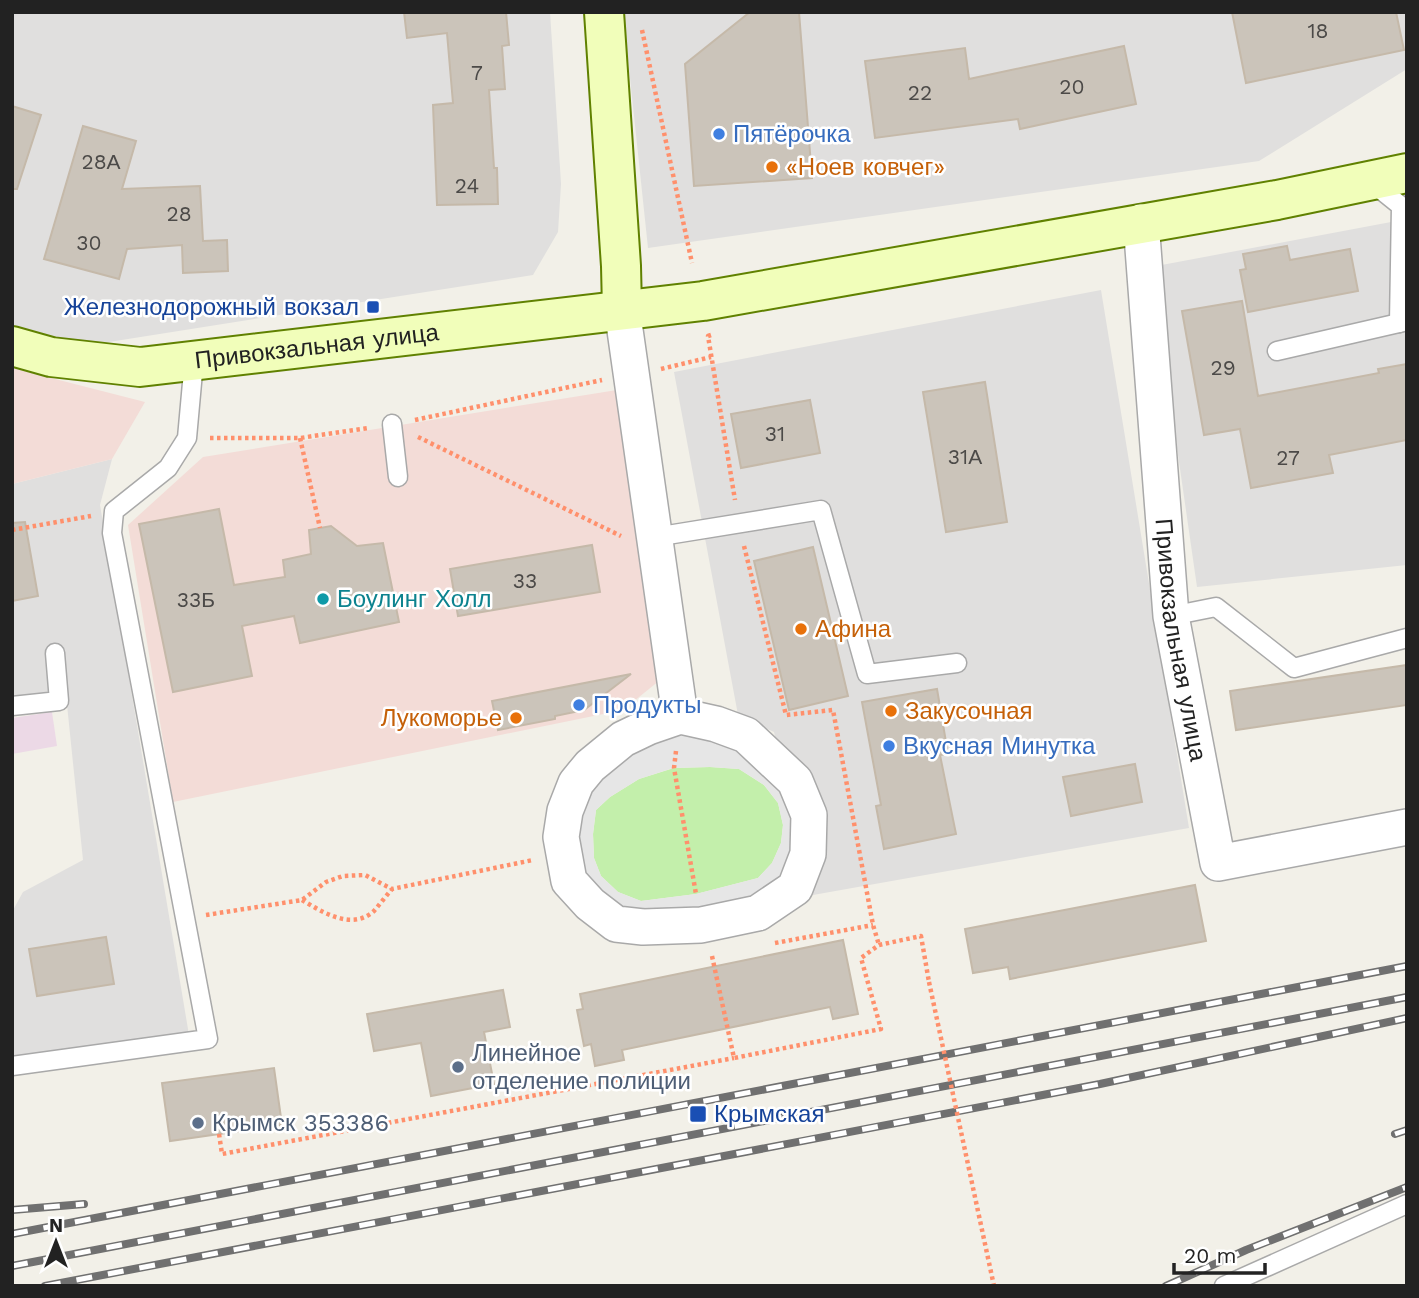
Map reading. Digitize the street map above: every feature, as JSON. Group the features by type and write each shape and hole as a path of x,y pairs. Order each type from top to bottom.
{"main road":[{"path":"604,12 622,309"},
{"name":"Привокзальная улица","path":"12,346 51,357 140,367 703,301 1407,173"}],"street":[{"name":"Привокзальная улица","path":"1142,222 1171,616 1217,863 1407,827"},
{"path":"622,309 642,538 680,716"},
{"path":"680,716 716,724 746,735 795,781 809,814 808,854 795,888 758,914 706,940 616,924 590,904 569,881 561,837 565,811 576,783 590,766 623,739 680,716"}],"lane":[{"path":"1277,351 1403,322 1401,206 1370,181"},
{"path":"12,1066 208,1039 112,533 114,511 169,468 187,438 194,362"},
{"path":"392,424 398,477"},
{"path":"642,538 821,510 867,674 957,663"},
{"path":"1171,616 1216,607 1294,668 1407,638"},
{"path":"12,706 59,701 55,653"},
{"path":"1224,1286 1407,1204"}],"path":[{"path":"641,25 692,262"},
{"path":"708,336 738,524 786,715 833,710 879,945"},
{"path":"652,371 711,357"},
{"path":"392,424 642,538"},
{"path":"300,438 320,528"},
{"path":"12,530 114,511"},
{"path":"680,716 674,768 706,940 734,1058"},
{"path":"302,900 328,916 351,920 372,913 392,889 563,854"},
{"path":"185,919 302,900 326,881 343,876 365,875 392,889"},
{"path":"765,945 873,925"},
{"path":"219,1134 222,1154 881,1029 861,958 879,945 921,936 994,1286"},
{"path":"706,940 725,953"}],"shaded area":[{"path":"12,12 550,12 561,184 558,232 533,275 71,348 12,331"},
{"path":"623,12 1407,12 1407,69 1259,161 648,248"},
{"path":"1407,219 1407,565 1197,587 1151,267"},
{"path":"1101,290 1189,828 813,895 774,732 765,728 741,731 674,372"},
{"path":"12,368 145,402 112,459 12,484"},
{"path":"623,389 670,672 623,710 173,802 128,525 203,457"},
{"path":"112,459 100,505 189,1035 12,1059 12,912 23,892 83,860 66,695 12,703 12,484"},
{"path":"52,712 57,746 12,754 12,718"},
{"path":"680,716 771,757 808,854 758,913 616,924 563,854 576,783","holes":["673,768 739,769 764,785 778,803 783,825 781,843 772,863 758,878 696,894 641,901 618,892 601,876 594,858 593,834 596,810 610,797 639,779"]}],"green space":[{"path":"674,768 739,769 764,785 778,803 783,825 781,843 772,863 758,878 696,894 641,901 618,892 601,876 594,858 596,810 610,797 639,779"}],"building":[{"path":"404,12 506,12 509,45 502,46 505,89 489,90 498,204 437,205 433,105 453,103 447,33 407,38"},
{"path":"750,12 799,12 812,178 694,186 685,64"},
{"path":"1232,12 1396,12 1404,50 1246,83"},
{"path":"1124,46 1136,104 1020,129 1018,119 875,138 865,61 965,48 969,79"},
{"path":"12,106 41,115 17,189 12,189"},
{"path":"83,126 136,141 122,189 200,186 203,241 227,240 228,271 183,273 182,245 127,249 119,279 44,259"},
{"path":"1287,246 1290,260 1350,249 1358,291 1248,312 1240,270 1246,269 1243,254"},
{"path":"1242,301 1258,396 1379,373 1378,369 1407,364 1407,440 1329,455 1333,473 1251,488 1240,429 1204,435 1182,311"},
{"path":"985,382 1007,522 946,532 923,392"},
{"path":"810,400 820,453 741,468 731,414"},
{"path":"219,509 234,585 285,577 283,560 311,554 309,530 331,526 357,546 383,543 399,622 300,643 294,616 242,626 252,676 173,692 139,524"},
{"path":"25,522 38,596 12,601 12,523"},
{"path":"592,545 600,592 458,616 450,569"},
{"name":"Афина","path":"813,547 848,696 789,710 754,561"},
{"path":"1407,665 1407,705 1236,730 1230,691"},
{"path":"631,674 584,710 555,716 555,719 498,730 492,701"},
{"path":"937,689 948,754 940,755 956,834 884,849 876,806 881,805 862,702"},
{"path":"1135,764 1142,802 1071,816 1063,777"},
{"path":"1195,885 1206,941 1010,979 1008,967 973,973 965,929"},
{"path":"106,937 114,984 37,996 29,949"},
{"name":"Крымская","path":"843,940 858,1014 833,1019 830,1007 622,1050 624,1060 595,1066 591,1044 584,1046 577,1010 583,1009 580,994"},
{"path":"503,990 510,1027 484,1032 494,1084 431,1096 421,1043 374,1051 367,1014"},
{"path":"274,1068 282,1125 170,1141 162,1083"}],"railway":[{"path":"12,1234 1407,966"},
{"path":"12,1266 1407,997"},
{"path":"45,1286 1100,1084 1407,1018"},
{"path":"1395,1134 1407,1130"},
{"path":"1166,1286 1246,1250 1407,1187"},
{"path":"12,1210 84,1204"}],"place":[{"name":"Пятёрочка","path":"719,134"},
{"name":"«Ноев ковчег»","path":"772,167"},
{"name":"Железнодорожный вокзал","path":"373,307"},
{"name":"Боулинг Холл","path":"323,599"},
{"name":"Афина","path":"801,629"},
{"name":"Продукты","path":"579,705"},
{"name":"Закусочная","path":"891,711"},
{"name":"Лукоморье","path":"516,718"},
{"name":"Вкусная Минутка","path":"889,746"},
{"name":"Линейное отделение полиции","path":"458,1067"},
{"name":"Крымская","path":"698,1114"},
{"name":"Крымск 353386","path":"198,1123"}]}
